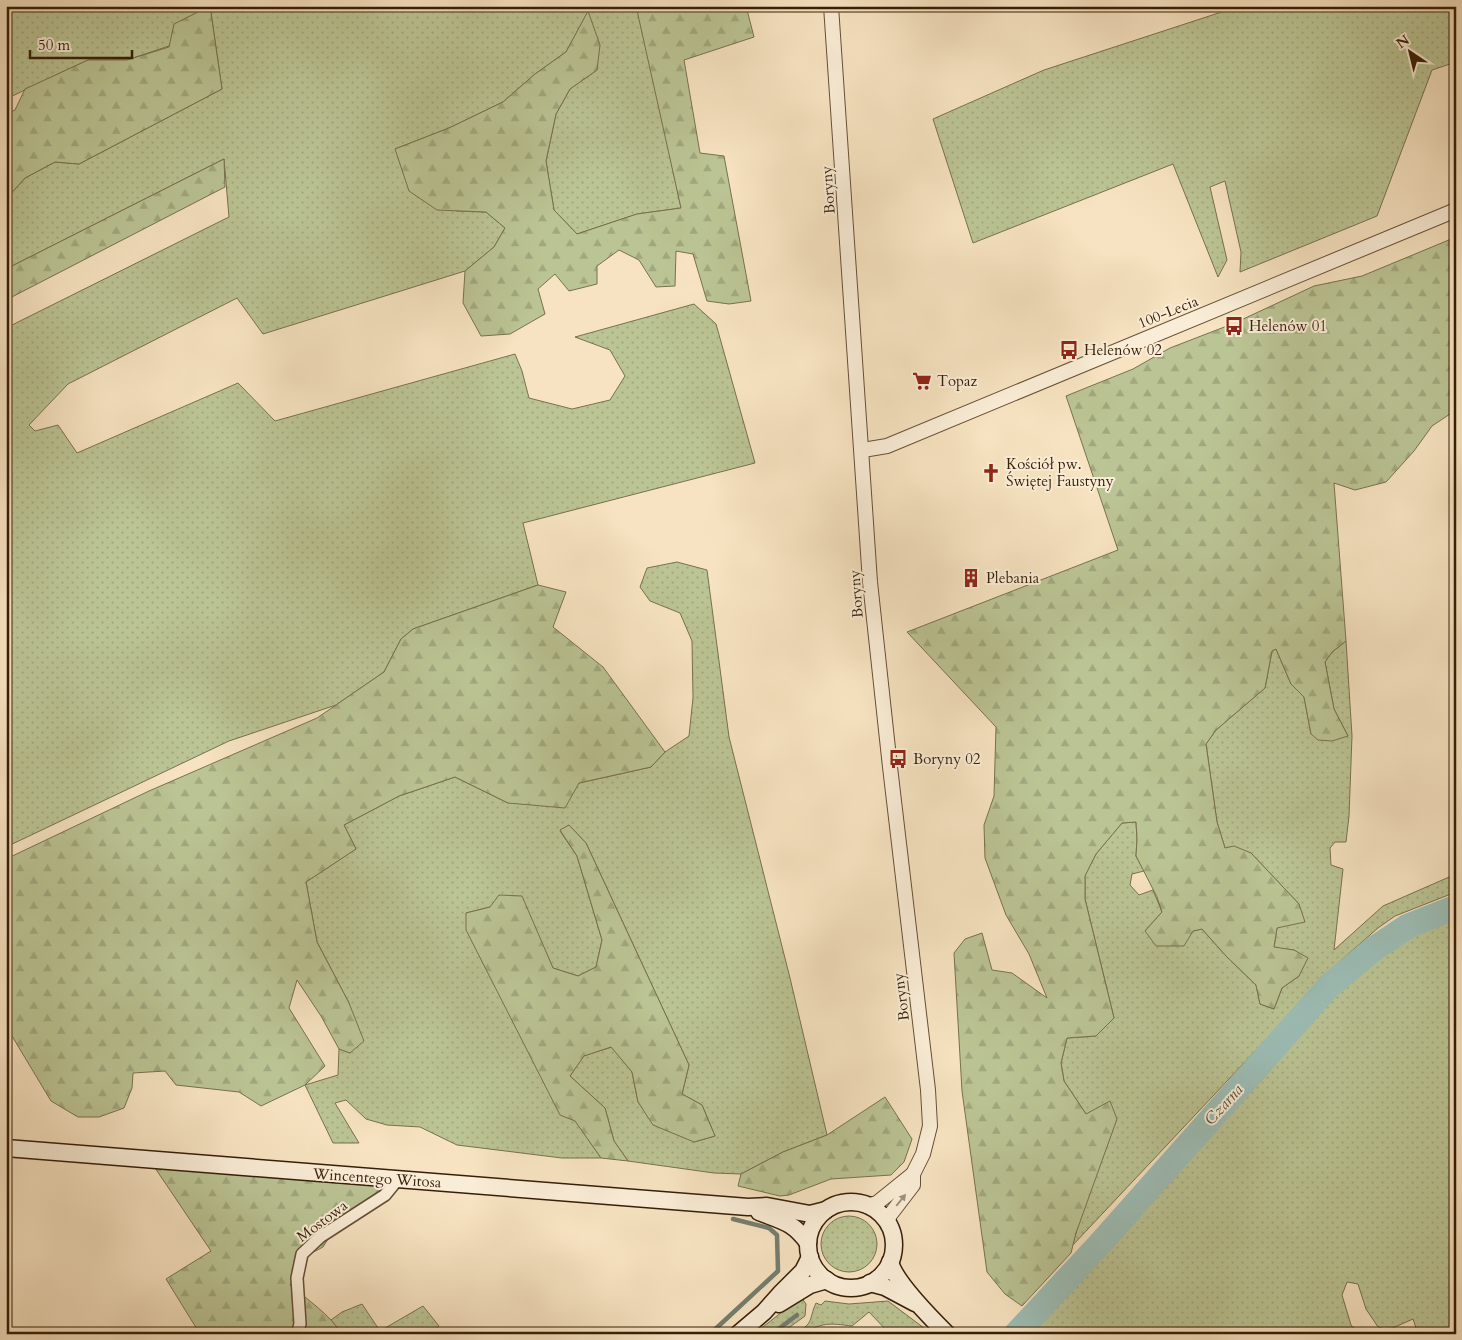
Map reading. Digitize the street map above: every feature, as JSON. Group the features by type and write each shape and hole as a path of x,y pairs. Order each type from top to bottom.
{"main road":[{"name":"Wincentego Witosa","path":"6,1148 748,1207 766,1206 810,1214 826,1210"},
{"path":"738,1334 764,1312 803,1271 813,1224 826,1210 842,1203 859,1203 867,1206 882,1216 893,1240 890,1262 882,1274 870,1283 848,1288 833,1284 816,1270 809,1250"},
{"name":"Wincentego Witosa","path":"748,1207 791,1225 800,1231 809,1250"},
{"path":"890,1262 893,1272 947,1334"},
{"path":"764,1312 810,1285 827,1280"},
{"path":"870,1283 885,1287 920,1305"}],"street":[{"name":"Boryny","path":"832,6 870,582 930,1126 923,1154 913,1174 877,1203 867,1206"},
{"name":"100-Lecia","path":"862,450 887,446 1456,210"},
{"name":"Boryny","path":"888,1226 890,1215 913,1185 913,1174"},
{"name":"Mostowa","path":"297,1334 300,1324 297,1278 302,1254 320,1237 386,1195 398,1179"}],"green space":[{"path":"6,6 210,6 169,46 127,60 88,60 6,99"},
{"path":"210,6 638,6 681,208 637,214 577,234 554,210 546,161 556,114 570,89 597,70 588,12 566,52 535,74 503,102 449,128 395,149 456,211 486,212 505,228 494,247 465,271 263,334 237,298 68,384 29,425 35,431 58,425 77,453 238,383 275,421 515,354 522,371 529,398 572,409 610,400 625,376 610,350 575,337 694,304 716,324 755,463 523,523 538,585 413,629 401,639 384,672 336,705 229,741 6,847 6,328 229,217 224,159 6,269 6,199 25,178 55,162 79,164 222,89"},
{"path":"210,6 222,89 79,164 55,162 25,178 6,199 6,114 15,110 25,89 88,60 127,60 169,47 174,24"},
{"path":"636,6 746,6 754,37 684,60 700,153 724,156 751,301 729,304 707,301 693,254 676,251 675,286 656,287 639,260 619,250 597,266 597,284 569,291 555,274 538,289 545,314 510,334 481,336 463,303 465,271 494,247 505,228 486,212 437,210 409,191 395,149 449,128 503,102 535,74 566,52 588,11 600,45 597,70 570,89 556,114 546,161 554,210 577,234 637,214 681,208"},
{"path":"1240,6 1456,6 1456,62 1432,70 1377,216 1240,272 1241,252 1225,181 1210,187 1227,260 1218,277 1173,164 973,243 933,119 1044,70"},
{"path":"224,159 225,187 6,300 6,269"},
{"path":"1456,237 1456,410 1432,426 1414,451 1386,482 1355,490 1334,483 1346,641 1332,652 1325,662 1334,709 1348,736 1332,741 1318,740 1311,734 1304,697 1291,684 1276,649 1272,651 1265,688 1216,730 1206,744 1217,822 1225,848 1234,846 1251,853 1299,904 1305,922 1277,928 1274,947 1294,950 1308,958 1299,976 1282,988 1274,1009 1260,1004 1256,985 1202,929 1193,931 1184,946 1156,946 1145,931 1162,912 1157,897 1136,856 1136,822 1122,823 1096,854 1085,876 1085,899 1114,1018 1096,1036 1067,1038 1061,1063 1064,1081 1086,1114 1110,1101 1117,1119 1076,1233 1071,1253 1022,1306 1005,1294 987,1272 962,1091 954,953 965,939 982,933 992,970 1012,973 1047,998 1029,954 1006,915 985,858 984,825 994,796 996,727 907,632 1118,550 1066,396 1133,369 1170,348 1227,326 1229,330 1241,325 1239,321 1314,286 1362,276"},
{"path":"677,562 707,570 729,737 790,978 827,1135 783,1152 741,1174 714,1173 628,1161 614,1141 605,1108 570,1076 583,1056 612,1047 632,1072 638,1102 694,1142 715,1136 702,1105 682,1094 689,1065 586,843 569,825 560,831 577,856 602,940 596,967 578,976 553,968 544,948 490,907 466,913 575,1120 601,1158 562,1158 457,1145 420,1127 387,1125 366,1119 346,1100 335,1103 359,1143 333,1143 305,1085 338,1075 339,1049 350,1053 349,1003 317,942 306,882 356,849 344,825 399,796 455,777 508,803 579,783 651,767 665,752 689,736 693,698 692,641 680,613 650,601 640,587 647,568"},
{"path":"538,585 566,592 553,627 603,667 665,752 651,767 579,783 565,808 508,803 455,777 399,796 344,825 356,849 306,882 317,942 349,1003 364,1041 350,1053 339,1049 321,1016 297,980 289,1008 325,1066 305,1085 261,1106 239,1092 176,1085 165,1071 133,1073 132,1088 124,1108 99,1117 78,1117 51,1101 6,1026 6,859 149,791 317,718 384,672 401,639 413,629"},
{"path":"1346,641 1352,736 1349,816 1346,842 1335,842 1330,848 1331,865 1343,869 1334,950 1383,906 1456,874 1456,892 1395,916 1378,928 1338,963 1072,1246 1076,1233 1086,1114 1064,1081 1061,1063 1067,1038 1096,1036 1114,1018 1085,899 1085,875 1096,854 1122,823 1136,822 1136,856 1144,871 1132,874 1130,885 1139,895 1153,890 1162,912 1145,931 1193,931 1202,929 1256,985 1260,1004 1274,1009 1282,988 1299,976 1294,950 1274,948 1277,928 1299,904 1251,853 1225,848 1217,822 1206,744 1216,730 1265,688 1272,651 1276,649 1291,684 1304,697 1311,734 1348,736 1334,709 1325,662 1332,652"},
{"path":"569,825 586,843 689,1065 682,1094 702,1105 715,1136 694,1142 653,1125 638,1102 632,1072 611,1047 584,1056 570,1076 605,1108 614,1141 628,1161 601,1158 575,1121 560,1115 466,930 466,913 490,907 499,895 522,896 553,968 578,976 596,967 602,940 577,856 560,830"},
{"path":"1456,913 1456,1334 1418,1334 1413,1319 1388,1330 1378,1327 1366,1309 1358,1284 1347,1282 1342,1295 1351,1325 1360,1334 1045,1334 1035,1322 1267,1074 1334,993 1380,952 1413,931"},
{"path":"885,1097 912,1139 904,1162 891,1175 831,1179 789,1195 780,1196 738,1186 741,1174 783,1152 827,1135"},
{"path":"149,1159 398,1179 343,1215 323,1247 306,1256 290,1285 325,1314 342,1334 200,1334 166,1279 211,1251"},
{"path":"843,1216 855,1216 865,1220 873,1228 877,1244 873,1260 865,1268 855,1272 843,1272 833,1268 825,1260 821,1250 821,1238 825,1228 833,1220"},
{"path":"801,1297 806,1304 805,1316 780,1334 754,1334"},
{"path":"825,1301 849,1304 888,1301 924,1328 929,1334 890,1334 869,1312 852,1326 826,1324 796,1334 809,1323 816,1303 821,1305"},
{"path":"362,1304 380,1331 423,1306 439,1326 431,1334 342,1334 331,1320 342,1312"}],"waterway":[{"name":"Czarna","path":"1016,1334 1098,1246 1329,986 1375,948 1408,926 1456,907"},
{"path":"710,1334 778,1271 777,1235 769,1228 733,1219"},
{"path":"772,1334 797,1315"}],"place":[{"name":"Helenów 01","path":"1234,326"},
{"name":"Helenów 02","path":"1069,350"},
{"name":"Topaz","path":"922,381"},
{"name":"Kościół pw. Świętej Faustyny","path":"991,473"},
{"name":"Plebania","path":"971,578"},
{"name":"Boryny 02","path":"898,759"}]}
